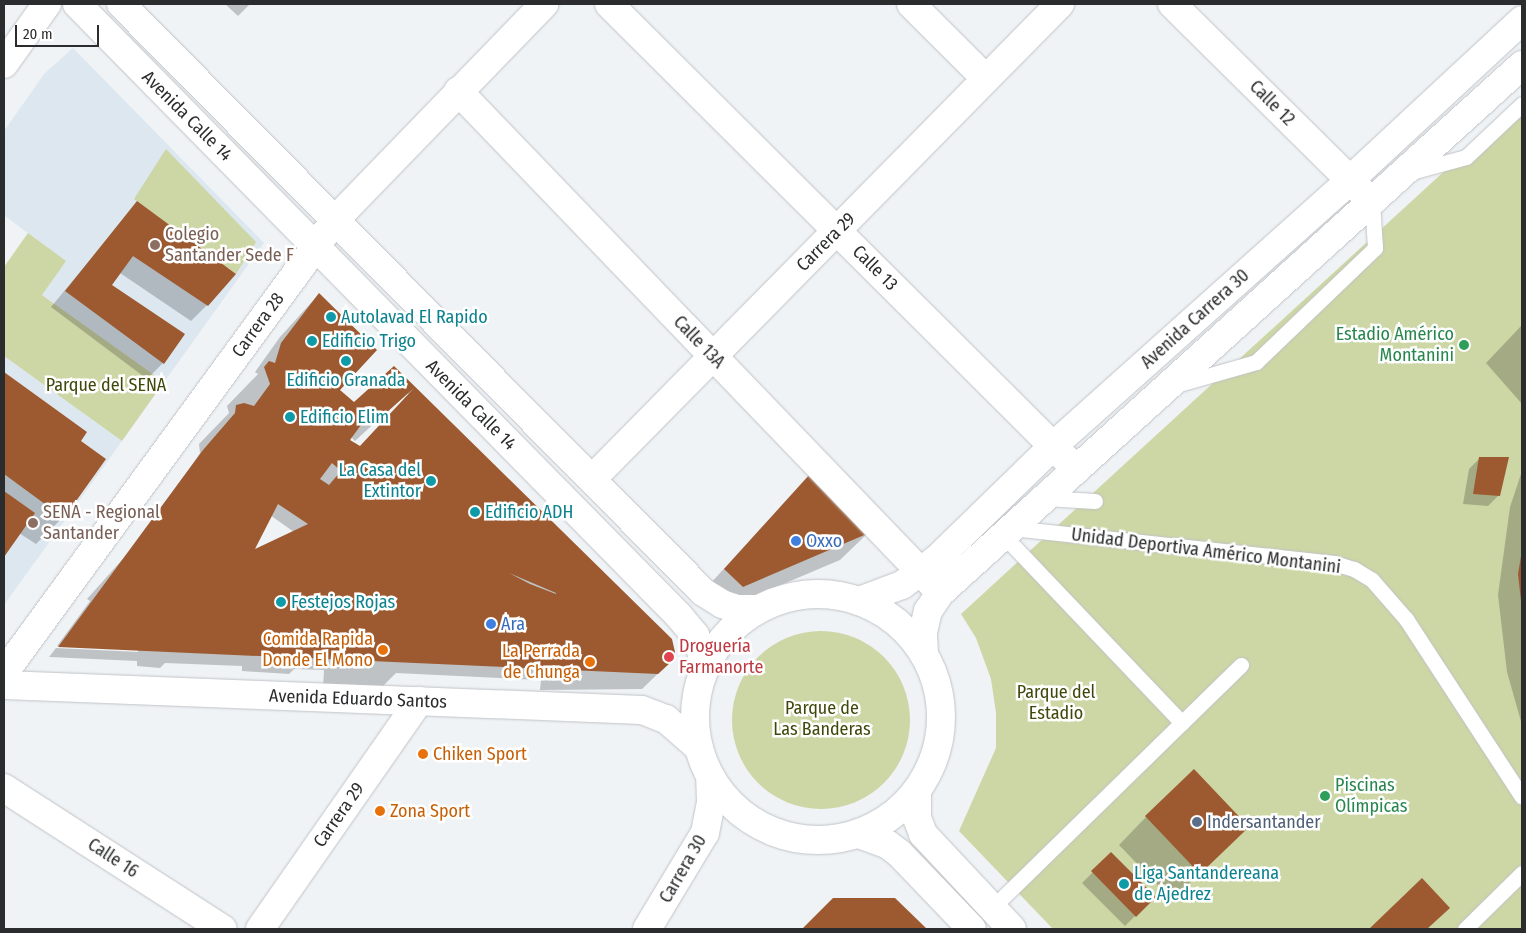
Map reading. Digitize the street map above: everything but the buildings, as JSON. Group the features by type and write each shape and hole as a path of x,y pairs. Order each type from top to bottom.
{"street":[{"path":"4,64 47,4"},
{"name":"Avenida Calle 14","path":"77,4 679,616 695,634 706,665"},
{"name":"Avenida Calle 14","path":"122,4 703,592 722,604 737,609 758,609"},
{"name":"Carrera 28","path":"4,673 335,220 544,4"},
{"name":"Calle 13","path":"608,4 1077,470"},
{"path":"911,4 986,79"},
{"name":"Carrera 29","path":"592,480 1060,4"},
{"name":"Calle 12","path":"1172,4 1372,202"},
{"name":"Avenida Carrera 30","path":"858,601 881,595 920,571 1053,446 1350,180 1522,20"},
{"name":"Avenida Carrera 30","path":"924,654 923,632 928,611 940,593 1522,65"},
{"name":"Calle 13A","path":"458,91 940,593"},
{"path":"825,594 858,601 898,623 924,654 936,681 942,710 940,739 932,768 917,793 893,816 858,834 825,841 782,834 758,825 730,804 710,776 699,748 695,709 706,665 719,643 737,624 758,609 791,597 825,594"},
{"name":"Avenida Eduardo Santos","path":"4,685 642,710 666,718 699,748"},
{"name":"Carrera 29","path":"260,929 418,701"},
{"name":"Carrera 30","path":"647,929 705,833 711,801 710,776"},
{"name":"Calle 16","path":"4,788 223,929"},
{"path":"917,793 917,818 923,834 1012,929"},
{"path":"858,834 887,844 899,853 972,929"}],"lane":[{"path":"1403,174 1466,157 1522,104"},
{"path":"1168,387 1256,362 1375,248 1372,202"},
{"path":"1045,498 1095,501"},
{"path":"1008,532 1182,723"},
{"name":"Unidad Deportiva Américo Montanini","path":"1008,532 1334,563 1354,569 1372,580 1406,619 1522,797"},
{"path":"992,908 1241,665"},
{"path":"1465,929 1522,873"}],"shaded area":[{"name":"Colegio Santander Sede F","path":"73,48 264,243 164,382 41,294 65,261 4,215 4,131 44,74"},
{"name":"SENA - Regional Santander","path":"4,356 122,441 4,605"}],"green space":[{"name":"Parque del Estadio","path":"1522,100 1522,929 1053,929 959,831 996,748 996,713 991,679 976,638 961,614"},
{"path":"166,149 256,242 236,274 134,199"},
{"name":"Parque del SENA","path":"28,233 66,261 42,295 164,382 122,441 4,356 4,267"},
{"name":"Parque de Las Banderas","path":"812,631 830,631 863,641 878,651 890,663 900,678 906,694 910,720 906,746 900,762 890,777 878,789 863,799 847,805 830,809 812,809 779,799 764,789 752,777 742,762 736,746 732,729 732,711 742,678 752,663 764,651 779,641 795,635"}],"place":[{"name":"Colegio Santander Sede F","path":"155,245"},
{"name":"Autolavad El Rapido","path":"331,317"},
{"name":"Edificio Trigo","path":"312,341"},
{"name":"Estadio Américo Montanini","path":"1464,345"},
{"name":"Edificio Granada","path":"346,361"},
{"name":"Edificio Elim","path":"290,417"},
{"name":"La Casa del Extintor","path":"431,481"},
{"name":"Edificio ADH","path":"475,512"},
{"name":"SENA - Regional Santander","path":"33,523"},
{"name":"Oxxo","path":"796,541"},
{"name":"Festejos Rojas","path":"281,602"},
{"name":"Ara","path":"491,624"},
{"name":"Comida Rapida Donde El Mono","path":"383,650"},
{"name":"Droguería Farmanorte","path":"669,657"},
{"name":"La Perrada de Chunga","path":"590,662"},
{"name":"Chiken Sport","path":"423,754"},
{"name":"Piscinas Olímpicas","path":"1325,796"},
{"name":"Zona Sport","path":"380,811"},
{"name":"Indersantander","path":"1197,822"},
{"name":"Liga Santandereana de Ajedrez","path":"1124,884"}]}
